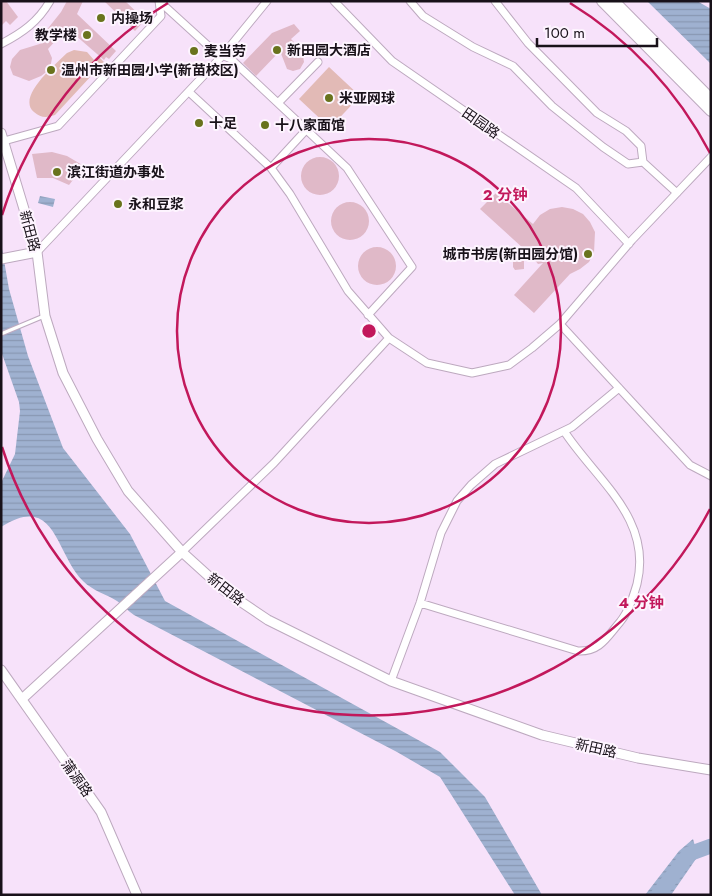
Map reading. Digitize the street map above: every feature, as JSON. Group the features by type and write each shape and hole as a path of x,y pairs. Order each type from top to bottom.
{"main road":[{"path":"602,1 711,111"},
{"path":"614,1 711,99"}],"street":[{"path":"1,44 24,32 43,13 50,1"},
{"path":"159,1 215,52 231,59 347,168 412,267 368,315"},
{"path":"2,137 58,126 161,16 159,1"},
{"path":"5,258 37,252 223,55 267,1"},
{"name":"田园路","path":"334,1 392,61 576,188 629,244"},
{"path":"410,1 424,16 473,47 513,66 552,106 602,147 628,164 643,162"},
{"path":"495,1 528,43 597,113 626,131 641,146 643,162 677,193"},
{"path":"278,103 318,62"},
{"path":"189,92 271,168 290,194 348,291 389,338 427,363 472,373 509,364 532,348 560,324 629,244 711,158"},
{"path":"271,168 306,130"},
{"name":"新田路","path":"2,137 37,252 45,316 63,373 96,439 128,491 182,552 225,591 268,620 391,681 542,735 638,758 711,770"},
{"path":"560,324 690,465 711,476"},
{"path":"22,699 182,552 274,463 389,338"},
{"path":"391,681 420,603 441,532 457,501 466,490 495,464 564,431 619,388"},
{"path":"420,603 578,651 590,651 602,644 626,615 640,570 640,547 633,527 614,495 575,448 564,431"},
{"name":"蒲源路","path":"1,670 100,812 137,895"}],"lane":[{"path":"1,334 45,316"}],"shaded area":[{"path":"74,50 87,52 94,60 98,56 104,62 55,115 46,117 39,115 30,106 30,98 34,90 40,81 67,53"},
{"name":"米亚网球","path":"329,67 360,96 330,128 299,99"}],"water":[{"path":"647,1 697,1 711,9 711,64"},
{"path":"40,196 55,199 53,207 38,203"},
{"path":"1,243 9,289 28,356 63,448 130,534 165,601 440,752 485,797 542,895 515,895 440,777 397,752 134,615 117,601 83,581 52,530 44,521 33,517 19,518 1,527 1,483 15,454 20,411 19,402 1,351"},
{"path":"693,839 698,856 671,895 645,895 679,851"}],"building":[{"path":"1,1 6,1 18,17 10,25 6,21 1,26"},
{"path":"67,1 83,1 77,14 116,51 109,59 106,57 104,60 67,28 48,49 52,58 50,69 41,76 29,81 13,75 10,67 12,59 20,50 46,42 41,37 61,12"},
{"name":"教学楼","path":"104,1 125,1 145,20 135,31"},
{"name":"新田园大酒店","path":"294,24 300,31 291,39 294,42 289,47 298,51 303,56 304,62 300,69 293,71 287,69 280,51 256,76 243,63 272,33"},
{"name":"滨江街道办事处","path":"52,152 67,156 84,166 69,185 53,178 37,178 32,154"},
{"path":"320,157 327,158 333,163 338,169 338,183 333,189 327,194 320,195 313,194 307,189 302,183 301,176 302,169 307,163 313,158"},
{"path":"496,193 533,224 540,215 550,209 562,207 573,209 583,214 595,232 594,253 589,262 570,274 534,313 514,295 543,263 538,264 524,247 524,249 480,209"},
{"path":"350,202 357,203 363,208 368,214 368,228 363,234 357,239 350,240 343,239 337,234 332,228 331,221 332,214 337,208 343,203"},
{"path":"377,247 384,248 390,253 395,259 395,273 390,279 384,284 377,285 370,284 364,279 359,273 358,266 359,259 364,253 370,248"},
{"path":"524,258 524,269 515,270 513,261"}],"waterway":[{"path":"658,895 689,854 711,846"}],"place":[{"name":"内操场","path":"101,18"},
{"name":"教学楼","path":"87,35"},
{"name":"新田园大酒店","path":"277,50"},
{"name":"麦当劳","path":"194,51"},
{"name":"温州市新田园小学(新苗校区)","path":"51,70"},
{"name":"米亚网球","path":"329,98"},
{"name":"十足","path":"199,123"},
{"name":"十八家面馆","path":"265,125"},
{"name":"滨江街道办事处","path":"57,172"},
{"name":"永和豆浆","path":"118,204"},
{"name":"城市书房(新田园分馆)","path":"588,254"}]}
